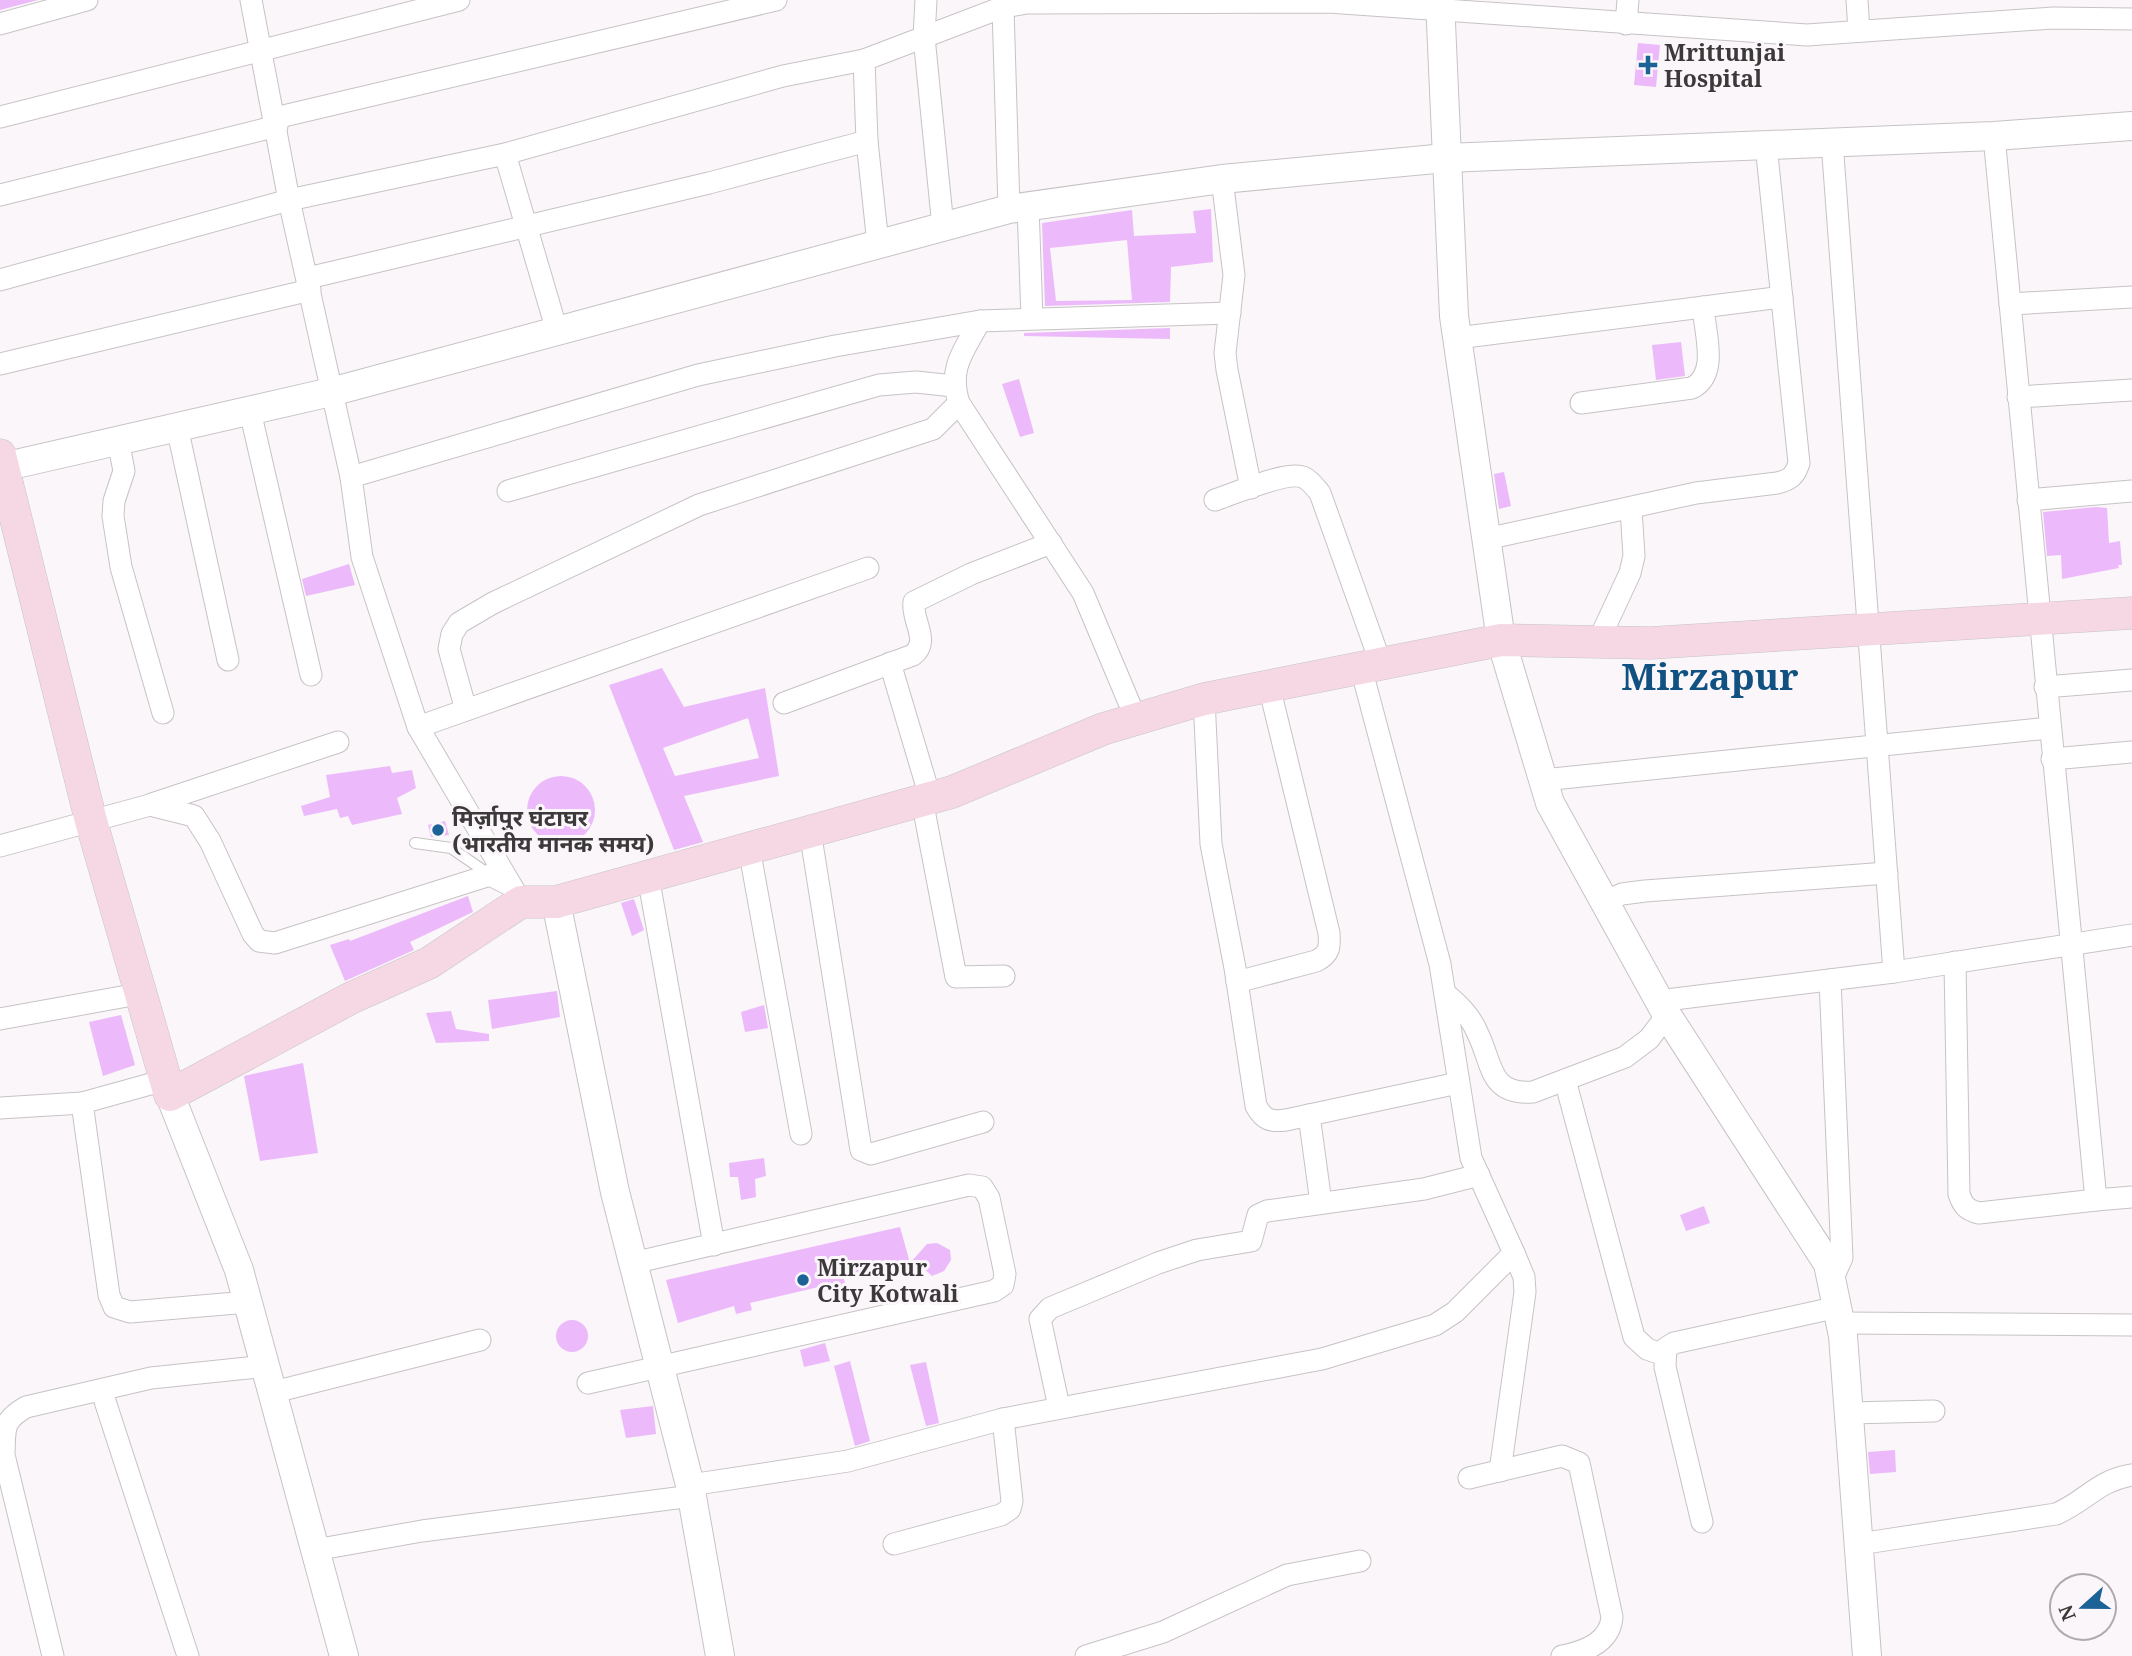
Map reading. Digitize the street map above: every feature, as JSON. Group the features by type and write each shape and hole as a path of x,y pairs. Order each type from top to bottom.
{"main road":[{"path":"1,463 91,821 138,994 167,1087 429,962 516,893 556,902 952,792 1102,729 1204,699 1501,640 1650,643 2132,613"}],"street":[{"path":"0,24 87,0"},
{"path":"250,0 262,50 289,200 351,477 362,557 418,727 516,893"},
{"path":"0,117 459,0"},
{"path":"0,195 276,122 776,0"},
{"path":"926,0 925,37 943,227"},
{"path":"1626,24 1628,0"},
{"path":"1857,0 1858,31"},
{"path":"0,280 289,200 505,154 783,76 864,60 1003,7 1055,2 1328,1 1441,6 1626,24 1807,35 2053,9 2132,19"},
{"path":"1441,6 1446,158 1457,338 1501,640 1550,803 1663,1008 1828,1264 1839,1315 1849,1413 1867,1656"},
{"path":"1003,7 1018,207 1032,317"},
{"path":"864,60 867,141 878,244"},
{"path":"1,463 118,440 331,392 1018,207 1222,179 1446,158 1994,136 2132,126"},
{"path":"1994,136 2038,618 2096,1200"},
{"path":"0,364 526,226 709,183 867,141"},
{"path":"1832,142 1894,972"},
{"path":"1486,539 1696,493 1777,483 1789,480 1796,473 1799,463 1766,145"},
{"path":"505,154 557,331"},
{"path":"1222,179 1234,275 1227,370 1251,488"},
{"path":"1457,338 1782,297"},
{"path":"2010,304 2132,297"},
{"path":"1581,403 1692,388 1703,382 1709,372 1703,307"},
{"path":"351,477 698,375 835,346 980,321 1032,317 1230,313"},
{"path":"980,321 954,369 956,395 1083,593 1136,719"},
{"path":"508,491 879,385 916,382 956,395"},
{"path":"2018,397 2132,390"},
{"path":"467,709 449,649 452,634 459,623 493,603 699,505 933,429 956,395"},
{"path":"250,411 311,675"},
{"path":"177,427 228,660"},
{"path":"118,440 124,471 114,501 113,516 121,567 163,713"},
{"path":"1215,500 1300,476 1320,493 1371,666 1447,995 1465,1129 1479,1175 1524,1277 1525,1292 1500,1471"},
{"path":"2028,500 2132,491"},
{"path":"1598,642 1630,573 1634,556 1631,509"},
{"path":"784,702 919,650 922,641 914,602 971,574 1051,543"},
{"path":"418,727 868,568"},
{"path":"890,663 926,799 956,977 1004,976"},
{"path":"2045,687 2132,680"},
{"path":"1237,982 1316,961 1326,956 1330,948 1329,933 1269,686"},
{"path":"1204,699 1211,844 1237,982 1256,1106 1263,1118 1273,1122 1458,1083"},
{"path":"1543,780 2049,728"},
{"path":"0,846 150,805 338,742"},
{"path":"2052,759 2132,752"},
{"path":"150,805 194,816 210,841 253,934 265,943 275,943 415,901 490,875 516,893"},
{"path":"810,831 861,1150 871,1154 983,1122"},
{"path":"749,848 801,1134"},
{"path":"1604,902 1622,894 1645,891 1887,873"},
{"path":"648,876 714,1245"},
{"path":"556,902 615,1192 691,1490 720,1656"},
{"path":"1447,995 1471,1020 1497,1081 1506,1090 1517,1093 1533,1092 1637,1049 1663,1008 2070,942 2132,935"},
{"path":"1955,962 1959,1194 1962,1204 1969,1211 1979,1213 2132,1197"},
{"path":"1830,980 1842,1258 1832,1280"},
{"path":"0,1019 138,994"},
{"path":"1564,1080 1634,1337 1640,1345 1664,1355"},
{"path":"0,1108 82,1103 167,1087 239,1270 271,1379 344,1656"},
{"path":"82,1103 109,1295 114,1307 130,1312 248,1302"},
{"path":"1309,1115 1321,1203"},
{"path":"1059,1407 1041,1328 1042,1313 1093,1288 1157,1263 1197,1250 1251,1241 1253,1223 1258,1215 1267,1211 1424,1189 1479,1175"},
{"path":"588,1383 660,1369 994,1291 1003,1285 1004,1274 989,1198 982,1187 969,1185 633,1263"},
{"path":"315,1550 691,1490 848,1461 1003,1419 1322,1359 1435,1325 1455,1312 1514,1253"},
{"path":"1664,1355 1674,1343 1839,1315 2132,1325"},
{"path":"53,1656 4,1455 5,1426 11,1416 26,1407 102,1392 151,1378 271,1379 480,1340"},
{"path":"1664,1355 1702,1522"},
{"path":"102,1392 187,1656"},
{"path":"1849,1413 1934,1411"},
{"path":"894,1544 1002,1515 1010,1509 1012,1501 1003,1419"},
{"path":"1469,1478 1562,1456 1579,1463 1612,1618 1611,1630 1588,1648 1562,1656"},
{"path":"1859,1544 2056,1514 2069,1509 2103,1483 2132,1475"},
{"path":"1086,1656 1163,1632 1287,1574 1360,1561"}],"lane":[{"path":"415,843 451,848 490,875"}],"building":[{"path":"0,0 38,0 0,10"},
{"path":"1638,43 1660,45 1656,87 1634,85"},
{"path":"1211,209 1213,262 1171,267 1170,302 1045,306 1042,223 1132,210 1134,236 1196,233 1193,211","holes":["1127,240 1132,300 1056,301 1050,248"]},
{"path":"1170,328 1170,339 1024,336 1024,333"},
{"path":"1681,342 1685,376 1656,380 1652,345"},
{"path":"1019,379 1034,433 1020,437 1002,384"},
{"path":"1504,472 1511,506 1499,509 1494,474"},
{"path":"2107,508 2109,543 2120,541 2122,565 2118,565 2119,568 2062,579 2061,555 2047,556 2043,512"},
{"path":"349,564 355,585 306,596 302,579"},
{"path":"662,668 684,707 765,688 779,776 684,796 703,842 674,850 609,685","holes":["748,718 759,758 675,776 663,748"]},
{"path":"390,766 392,773 412,770 416,788 397,798 402,814 352,825 348,816 340,818 337,809 304,816 301,806 330,797 326,775"},
{"path":"561,776 574,779 585,786 592,797 595,810 592,823 585,834 574,841 561,844 548,841 537,834 530,823 527,810 530,797 537,786 548,779"},
{"path":"445,821 449,835 431,837 428,825"},
{"path":"468,896 473,912 410,942 414,950 345,981 330,945 349,939 350,941"},
{"path":"634,899 644,930 632,936 621,903"},
{"path":"557,991 560,1017 492,1029 488,1000"},
{"path":"764,1005 768,1028 745,1032 741,1012"},
{"path":"451,1011 456,1029 489,1034 489,1041 436,1043 426,1013"},
{"path":"121,1015 135,1065 103,1076 89,1022"},
{"path":"303,1063 318,1153 260,1161 244,1076"},
{"path":"764,1158 766,1176 755,1179 756,1197 741,1200 738,1177 730,1177 729,1163"},
{"path":"1704,1206 1710,1223 1686,1231 1680,1215"},
{"path":"900,1227 910,1263 927,1244 937,1243 950,1250 951,1260 944,1271 932,1276 922,1267 895,1276 890,1263 844,1278 845,1284 824,1292 823,1286 750,1303 752,1310 736,1314 734,1306 678,1323 666,1280"},
{"path":"572,1320 583,1325 588,1336 583,1347 572,1352 561,1347 556,1336 561,1325"},
{"path":"825,1343 830,1361 804,1367 800,1350"},
{"path":"850,1361 870,1441 855,1446 834,1366"},
{"path":"926,1362 939,1423 926,1426 910,1365"},
{"path":"653,1406 656,1434 626,1438 620,1410"},
{"path":"1895,1450 1896,1472 1870,1474 1868,1452"}],"place":[{"name":"Mrittunjai Hospital","path":"1648,65"},
{"name":"मिर्ज़ापुर घंटाघर (भारतीय मानक समय)","path":"438,830"},
{"name":"Mirzapur City Kotwali","path":"803,1280"}],"district":[{"name":"Mirzapur","path":"1710,675"}]}
